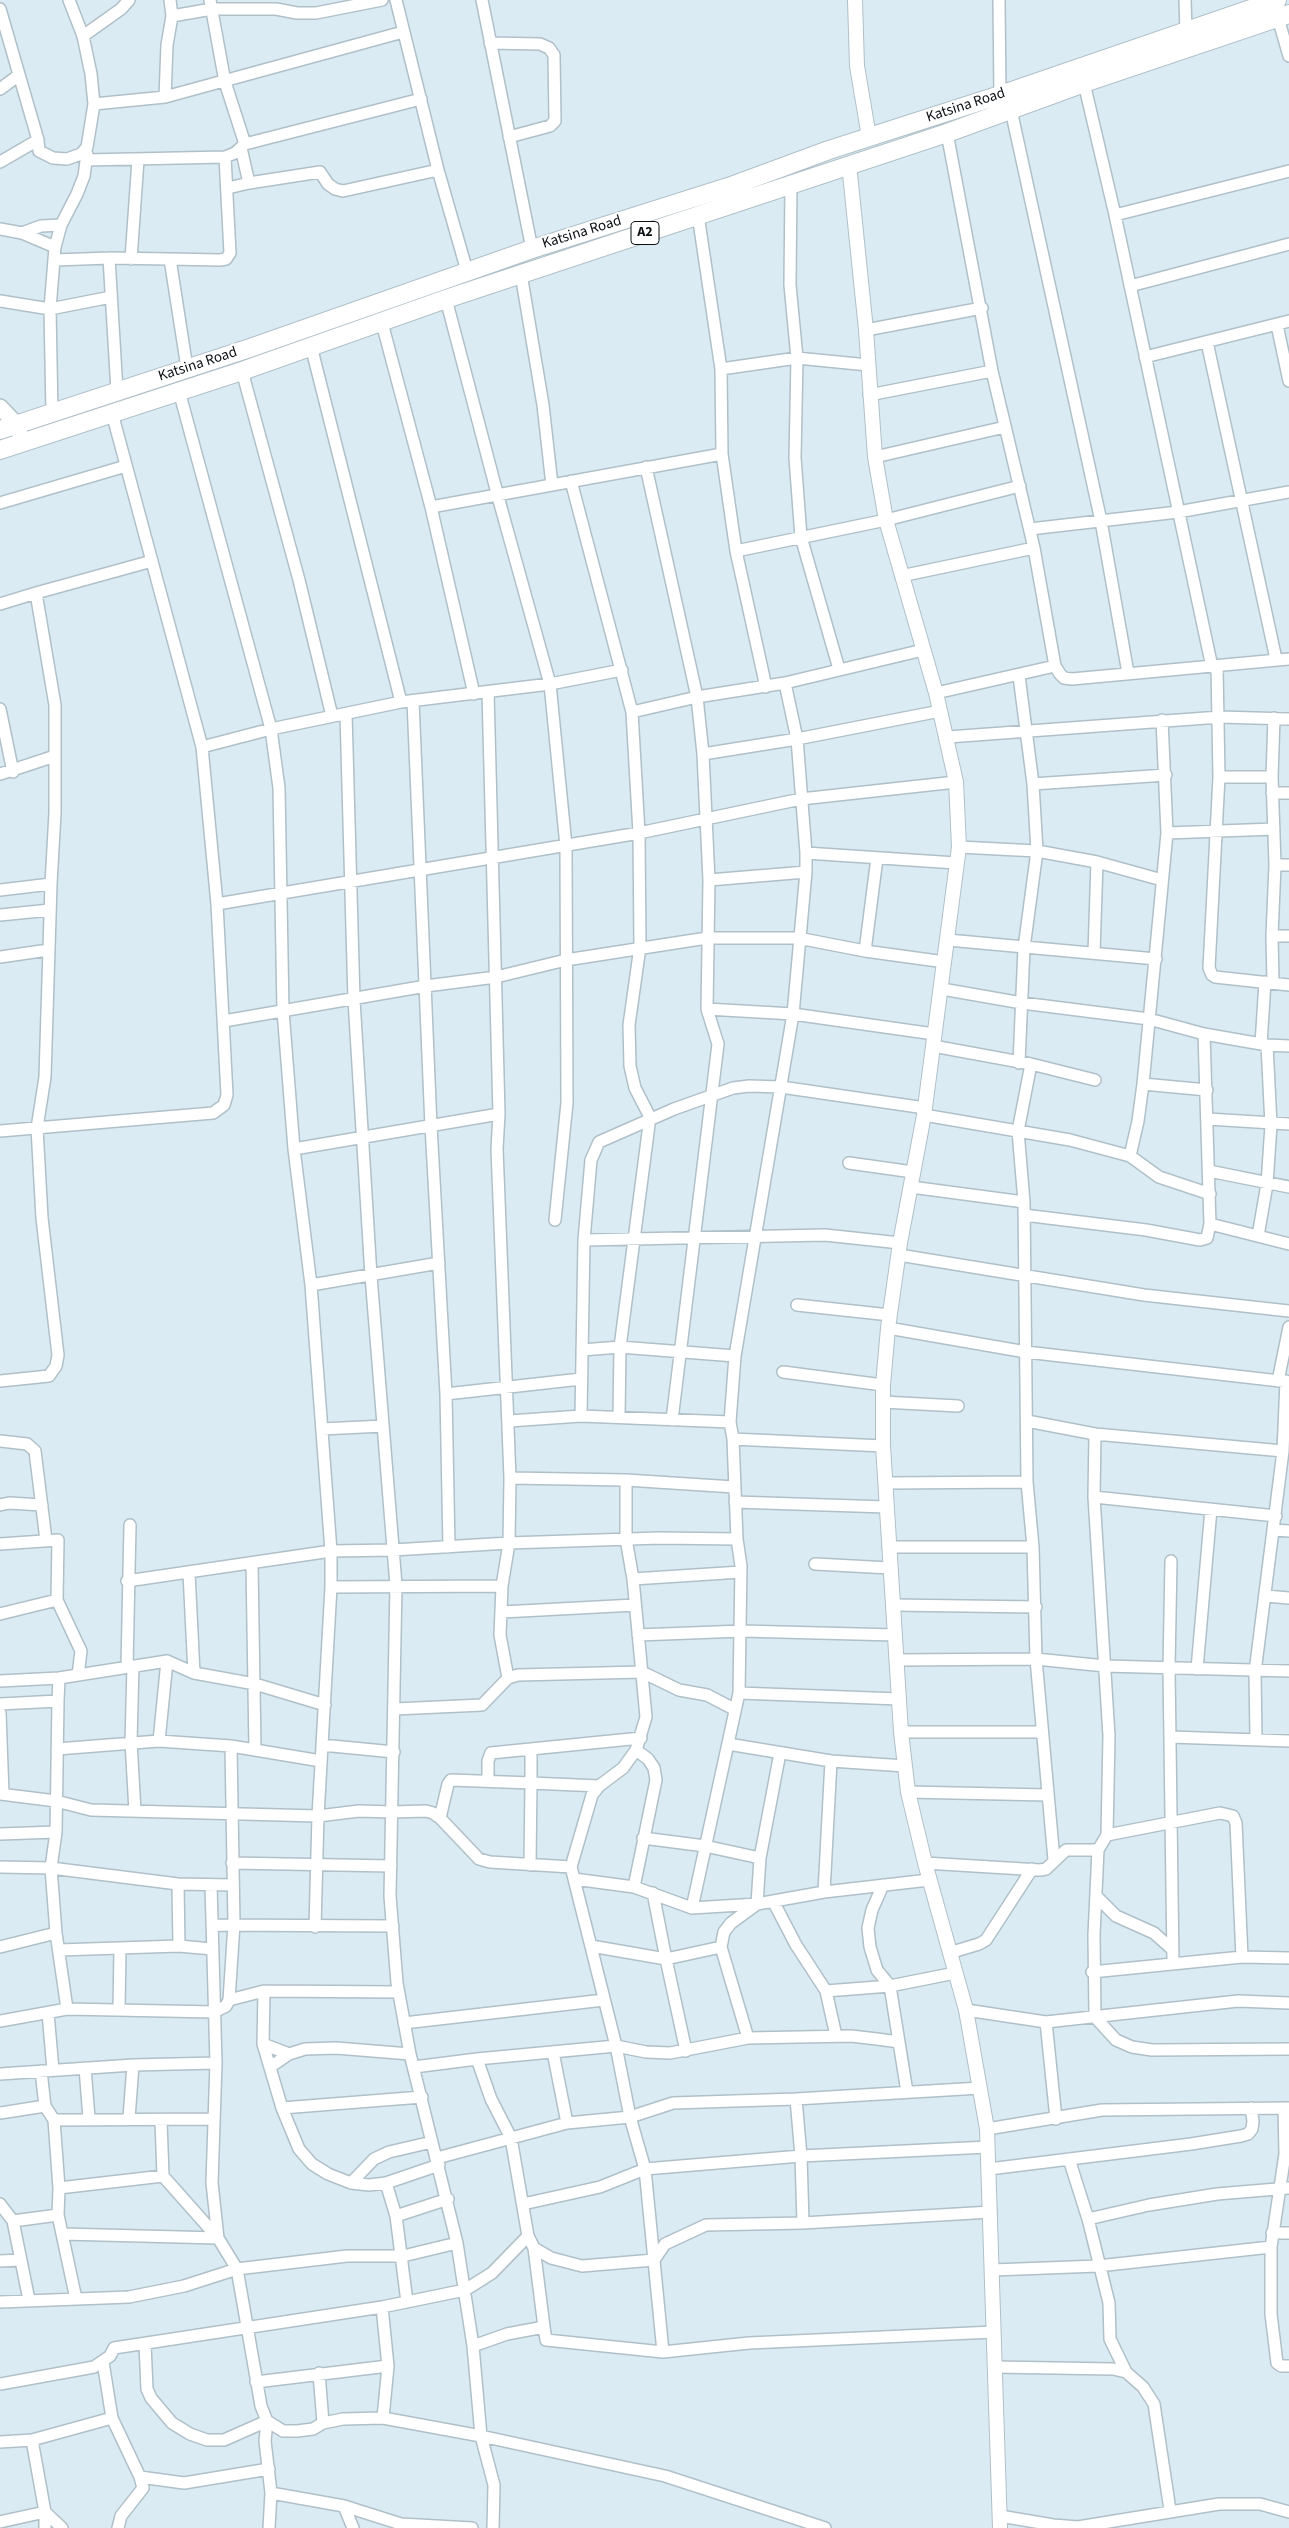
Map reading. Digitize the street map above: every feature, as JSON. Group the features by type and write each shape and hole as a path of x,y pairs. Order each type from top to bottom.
{"highway":[{"name":"Katsina Road","path":"8,427 187,368 532,249 734,185 829,150 1000,95 1277,0"},
{"name":"A2","path":"0,450 242,371 446,299 791,183 948,133 1084,83 1284,16"},
{"path":"829,150 841,167"}],"main road":[{"path":"0,408 8,427 23,442"}],"street":[{"path":"52,413 50,308 55,247 61,225 77,194 86,160 94,104 91,74 83,36 69,0"},
{"path":"83,36 121,9 129,0"},
{"path":"165,97 166,45 172,16 170,0"},
{"path":"172,16 211,4 276,5 298,13 316,13 382,0"},
{"path":"396,0 438,170 467,271"},
{"path":"482,0 532,249"},
{"path":"855,0 858,74 869,137"},
{"path":"999,0 1000,95"},
{"path":"1186,0 1186,30"},
{"path":"211,4 225,82 243,146 249,183"},
{"path":"1,15 38,140 39,151 53,158 67,159 81,154 87,148"},
{"path":"1284,16 1289,56"},
{"path":"94,104 165,97 403,32"},
{"path":"490,43 540,44 549,48 554,55 555,121 550,126 509,137"},
{"path":"0,89 19,75"},
{"path":"1084,83 1115,215 1178,512 1214,667 1220,717 1210,973 1216,977 1289,985"},
{"path":"86,160 226,157 243,146 421,99"},
{"path":"1011,110 1101,521 1128,673"},
{"path":"948,133 982,308 992,371 1030,529 1055,666 1064,678 1072,679 1289,659"},
{"path":"0,162 38,140"},
{"path":"55,260 109,258 226,259 230,253 226,157"},
{"path":"131,259 138,160"},
{"path":"841,167 866,330 869,395 875,457 886,520 948,737 956,782 959,847 942,988 924,1112 889,1322 883,1385 883,1446 901,1732 908,1792 929,1880 966,2010 987,2129 1000,2522 1078,2527 1170,2510 1239,2503 1260,2504 1288,2511"},
{"path":"228,188 320,172 328,184 335,189 343,191 438,170"},
{"path":"1115,215 1289,170"},
{"path":"791,183 790,284 797,358 795,458 801,537 839,669"},
{"path":"698,215 722,369 722,454 736,551 766,687"},
{"path":"22,233 41,226 61,225"},
{"path":"0,229 22,233 55,247"},
{"path":"1130,286 1289,244"},
{"path":"109,258 117,391"},
{"path":"170,259 187,368"},
{"path":"521,274 543,405 552,485"},
{"path":"0,300 50,308 112,297"},
{"path":"446,299 497,494 550,684 566,846 567,1103 555,1220"},
{"path":"866,330 982,308"},
{"path":"1145,357 1289,322"},
{"path":"382,323 430,507 474,694"},
{"path":"1277,325 1289,382"},
{"path":"1207,342 1240,502 1276,659"},
{"path":"311,346 401,702"},
{"path":"722,369 797,358 868,365"},
{"path":"242,371 299,580 332,716"},
{"path":"869,395 992,371"},
{"path":"179,391 271,729 279,788 284,1011 294,1149 311,1285 331,1551 331,1587 318,1816 315,1927"},
{"path":"0,1131 213,1113 224,1105 227,1095 217,904 202,747 112,413"},
{"path":"875,457 1005,427"},
{"path":"430,507 722,454"},
{"path":"0,503 126,466"},
{"path":"646,468 697,697 703,754 709,880 707,1009 718,1044 672,1420"},
{"path":"571,481 632,712 640,833 640,947 629,1025 630,1066 636,1088 650,1117 620,1347 619,1417"},
{"path":"736,551 886,520 1020,486"},
{"path":"1030,529 1178,512 1289,492"},
{"path":"901,576 1034,548"},
{"path":"0,604 152,562"},
{"path":"0,1381 49,1376 56,1366 58,1355 42,1218 37,1128 45,1077 50,884 55,813 54,691 36,594"},
{"path":"632,712 697,697 785,683 923,650"},
{"path":"936,693 1018,676 1055,666"},
{"path":"202,747 271,729 401,702 550,684 622,670"},
{"path":"1018,676 1033,784 1037,851 1024,948 1019,1062"},
{"path":"692,1908 739,1693 742,1631 741,1572 737,1538 733,1439 730,1422 735,1356 793,1014 798,938 806,872 797,739 785,683"},
{"path":"488,692 499,1114 497,1149 508,1387 510,1478 509,1543 502,1586 500,1635 508,1678"},
{"path":"413,701 431,1126 446,1394 449,1547"},
{"path":"0,709 13,772"},
{"path":"703,754 797,739 940,711"},
{"path":"346,714 354,1000 371,1276 396,1585 391,1866 398,1992 410,2054 448,2199 457,2244 473,2346 481,2436 494,2485 495,2526"},
{"path":"948,737 1162,720 1220,717 1289,719"},
{"path":"1258,1236 1267,1184 1271,1125 1264,1045 1275,865 1272,792 1274,718"},
{"path":"1130,1156 1138,1122 1143,1084 1167,833 1166,775 1162,720"},
{"path":"0,774 13,772 55,756"},
{"path":"1033,784 1166,775"},
{"path":"1219,777 1272,777"},
{"path":"217,904 640,833 801,799 956,782"},
{"path":"1272,792 1289,793"},
{"path":"1167,833 1274,830"},
{"path":"959,847 1037,851 1097,862 1162,880"},
{"path":"806,853 956,863"},
{"path":"865,951 877,858"},
{"path":"1094,954 1097,862"},
{"path":"1275,865 1289,865"},
{"path":"709,880 806,872"},
{"path":"0,890 50,884"},
{"path":"0,915 50,910"},
{"path":"1272,936 1289,936"},
{"path":"224,1021 354,1000 426,986 496,977 566,960 707,938 798,938 865,951 945,962"},
{"path":"948,940 1156,959"},
{"path":"0,957 48,950"},
{"path":"942,988 1022,1002 1149,1018 1204,1034 1264,1045 1289,1046"},
{"path":"707,1009 793,1014 934,1040 1095,1080"},
{"path":"1024,1215 1146,1230 1200,1240 1210,1235 1204,1034"},
{"path":"1031,1064 1018,1131 1024,1202 1027,1482 1033,1546 1036,1659 1054,1860"},
{"path":"1143,1084 1207,1090"},
{"path":"580,1416 584,1240 591,1160 594,1150 599,1142 650,1117 712,1094 749,1086 781,1088 924,1112 1081,1142 1130,1156 1159,1177 1210,1194"},
{"path":"294,1149 499,1114"},
{"path":"1208,1119 1271,1125 1289,1124"},
{"path":"849,1163 913,1172"},
{"path":"1209,1171 1289,1187"},
{"path":"912,1187 1024,1202"},
{"path":"1210,1224 1289,1244"},
{"path":"584,1240 825,1235 1144,1295 1289,1311"},
{"path":"311,1285 371,1276 439,1262"},
{"path":"797,1305 889,1322 1026,1352 1284,1381"},
{"path":"1256,1739 1255,1672 1283,1451 1284,1381 1289,1327"},
{"path":"582,1350 620,1347 735,1356"},
{"path":"782,1372 883,1385"},
{"path":"446,1394 581,1379"},
{"path":"883,1402 958,1406"},
{"path":"509,1421 580,1416 730,1422"},
{"path":"1027,1421 1095,1434 1283,1451"},
{"path":"322,1429 383,1426"},
{"path":"1095,1434 1094,1497 1109,1736 1107,1835 1098,1850 1092,1972 1095,2017 1116,2040 1132,2047 1152,2050 1289,2049"},
{"path":"733,1439 883,1446"},
{"path":"0,1441 27,1444 35,1451 46,1540"},
{"path":"510,1478 626,1480 734,1487"},
{"path":"626,1480 626,1540 633,1579 646,1717 636,1750 623,1768 599,1786 592,1795 571,1867 616,2046 630,2117 644,2169 663,2352"},
{"path":"885,1483 1027,1482"},
{"path":"1094,1497 1276,1516"},
{"path":"735,1502 886,1507"},
{"path":"0,1504 42,1505"},
{"path":"1197,1669 1211,1509"},
{"path":"130,1525 127,1581 131,1742 135,1811"},
{"path":"1274,1530 1289,1531"},
{"path":"127,1581 331,1551 393,1550 509,1543 737,1538"},
{"path":"0,1544 58,1540 57,1600 81,1650 78,1675 0,1682"},
{"path":"888,1548 1033,1546"},
{"path":"1171,1561 1169,1668 1173,1963"},
{"path":"252,1564 255,1749"},
{"path":"815,1564 890,1568"},
{"path":"633,1579 741,1572"},
{"path":"189,1573 194,1673"},
{"path":"331,1587 396,1585 502,1586"},
{"path":"1266,1596 1289,1598"},
{"path":"0,1614 57,1600"},
{"path":"502,1612 635,1605"},
{"path":"892,1605 1036,1607"},
{"path":"638,1635 742,1631 895,1635"},
{"path":"897,1660 1036,1659 1105,1666 1255,1672 1289,1671"},
{"path":"59,1678 167,1661 194,1673 254,1684 325,1705"},
{"path":"159,1741 167,1661"},
{"path":"395,1708 482,1704 508,1678 518,1674 642,1672 679,1690 707,1695 734,1709"},
{"path":"59,1678 56,1832 52,1868 56,1933 67,2009"},
{"path":"739,1693 899,1699"},
{"path":"0,1704 58,1701"},
{"path":"0,1713 2,1794 56,1801 91,1810 318,1816 359,1810 392,1812 426,1810 440,1818 479,1859 490,1862 571,1867"},
{"path":"901,1732 1042,1732"},
{"path":"1170,1737 1289,1741"},
{"path":"488,1781 488,1762 491,1753 641,1738"},
{"path":"57,1749 159,1741 255,1749 321,1762"},
{"path":"728,1744 831,1761 905,1766"},
{"path":"322,1745 394,1752"},
{"path":"0,2021 67,2009 214,2012 223,2010 229,2000 234,1924 231,1746"},
{"path":"530,1865 531,1749"},
{"path":"634,1887 656,1780 654,1768 648,1759 636,1750"},
{"path":"757,1904 760,1858 780,1753"},
{"path":"824,1892 831,1761"},
{"path":"440,1818 451,1780 599,1786"},
{"path":"908,1792 1047,1795"},
{"path":"1107,1835 1220,1813 1233,1816 1236,1823 1242,1957"},
{"path":"0,1834 56,1832"},
{"path":"644,1838 705,1846 760,1858"},
{"path":"925,1864 1046,1869 1066,1850 1098,1850"},
{"path":"232,1863 391,1866"},
{"path":"0,1867 52,1868 178,1884 232,1885"},
{"path":"949,1953 986,1940 1032,1869"},
{"path":"574,1879 634,1887 692,1908 757,1904 824,1892 929,1880"},
{"path":"178,1884 179,1946"},
{"path":"211,1885 216,2063 212,2183 218,2238"},
{"path":"883,1885 872,1910 868,1928 870,1947 877,1970 890,1986 907,2092"},
{"path":"653,1893 686,2051"},
{"path":"1096,1896 1116,1916 1154,1933 1173,1950"},
{"path":"773,1901 796,1945 826,1991 836,2036"},
{"path":"748,2038 721,1947 724,1932 731,1923 757,1904"},
{"path":"213,1925 393,1926"},
{"path":"0,1948 56,1933"},
{"path":"59,1950 179,1946 212,1949"},
{"path":"591,1946 666,1959 721,1947"},
{"path":"119,2010 120,1948"},
{"path":"1092,1972 1242,1957 1289,1958"},
{"path":"826,1991 890,1986 955,1972"},
{"path":"229,2000 264,1991 398,1992"},
{"path":"264,1991 263,2044 282,2108 299,2149 312,2164 328,2174 351,2183 369,2185 386,2183 438,2162 511,2138 567,2123 630,2117 673,2103 796,2099 980,2088"},
{"path":"404,2023 604,2000"},
{"path":"966,2010 1046,2022 1238,2001 1289,2003"},
{"path":"48,2013 45,2106 54,2120 59,2188 58,2215 76,2299"},
{"path":"1046,2022 1056,2119"},
{"path":"414,2067 616,2046 646,2052 686,2051 748,2038 836,2036 899,2042"},
{"path":"263,2044 289,2054"},
{"path":"270,2068 289,2054 305,2049 317,2048 410,2054"},
{"path":"553,2052 567,2123"},
{"path":"477,2059 491,2098 511,2138 528,2236 534,2248 546,2340 663,2352 749,2343 994,2332"},
{"path":"0,2074 133,2065 216,2063"},
{"path":"129,2118 133,2065"},
{"path":"85,2068 89,2118"},
{"path":"282,2108 422,2097"},
{"path":"796,2099 801,2156 802,2223"},
{"path":"0,2114 45,2106"},
{"path":"989,2169 1191,2144 1248,2134 1253,2121 1251,2108"},
{"path":"987,2129 1102,2110 1286,2108 1284,2188 1272,2233 1271,2314 1277,2363 1281,2366 1289,2366"},
{"path":"54,2120 89,2118 129,2118 161,2121 213,2119"},
{"path":"161,2121 163,2176 218,2238 237,2269 260,2406 267,2421 265,2441 272,2493 269,2528"},
{"path":"351,2183 374,2159 388,2152 432,2142"},
{"path":"523,2204 600,2187 644,2169 801,2156 988,2147"},
{"path":"1069,2159 1088,2219 1098,2266 1109,2303 1110,2339 1126,2372 1143,2387 1154,2404 1170,2510"},
{"path":"59,2188 93,2182 163,2176"},
{"path":"386,2183 396,2216 408,2302"},
{"path":"1088,2219 1149,2205 1217,2194 1284,2188"},
{"path":"396,2216 448,2199"},
{"path":"0,2204 13,2221 29,2300"},
{"path":"654,2260 665,2244 706,2225 802,2223 991,2212"},
{"path":"13,2221 58,2215"},
{"path":"1272,2233 1289,2233"},
{"path":"63,2234 218,2238"},
{"path":"0,2384 94,2367 103,2362 114,2348 382,2307 465,2290 492,2273 528,2236"},
{"path":"0,2302 130,2297 184,2286 237,2269 347,2256 403,2256 457,2244"},
{"path":"993,2270 1098,2266 1271,2247"},
{"path":"534,2248 551,2258 582,2266 654,2260"},
{"path":"0,2261 21,2260"},
{"path":"382,2307 388,2366 384,2418"},
{"path":"473,2346 507,2334 544,2327"},
{"path":"145,2344 147,2390 151,2398 172,2423 190,2434 207,2440 224,2440 267,2421"},
{"path":"103,2362 112,2418 140,2477 143,2488 121,2516 118,2528"},
{"path":"256,2382 388,2366"},
{"path":"996,2367 1113,2368 1126,2372"},
{"path":"318,2373 323,2424"},
{"path":"0,2442 32,2440 112,2418"},
{"path":"267,2421 283,2430 297,2431 313,2429 323,2424 343,2419 384,2418 481,2436 665,2476 826,2528"},
{"path":"32,2440 45,2512 45,2528"},
{"path":"140,2477 184,2483 269,2469"},
{"path":"272,2493 344,2506 401,2524 472,2528"},
{"path":"344,2506 353,2528"},
{"path":"0,2522 45,2512"},
{"path":"45,2512 62,2528"}]}
